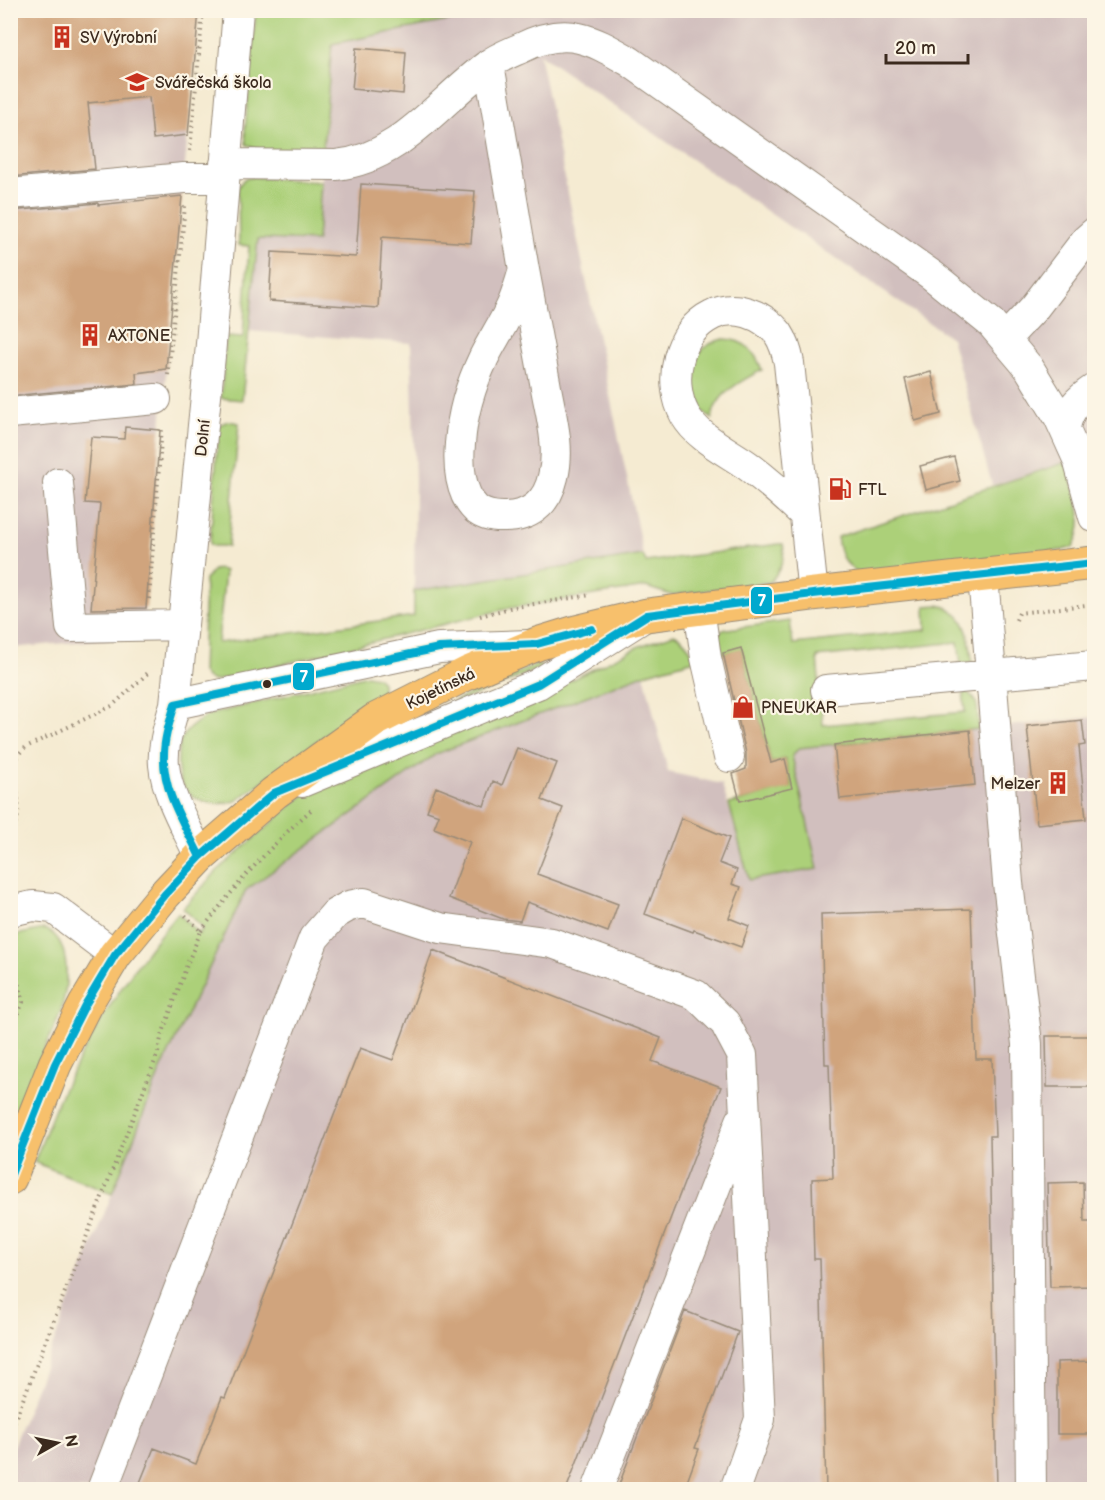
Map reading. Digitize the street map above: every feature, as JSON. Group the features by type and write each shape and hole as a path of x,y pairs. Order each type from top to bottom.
{"main road":[{"name":"Kojetínská","path":"10,1178 55,1064 85,1005 115,955 165,894 200,857 274,793 375,720 468,673 537,644 647,615 1095,563"}],"street":[{"name":"Dolní","path":"200,857 167,783 164,763 167,734 174,704 183,625 210,356 238,10"},
{"path":"10,194 188,178 225,171 336,165 353,162 388,147 418,126 489,64 534,42 559,36 578,38 629,61 933,276 991,323 1045,392 1065,428 1078,459 1095,518"},
{"path":"489,64 553,430 556,459 553,480 534,511 522,516 500,517 481,512 469,499 462,483 460,446 471,390 485,356 513,303 524,270"},
{"path":"1005,339 1034,309 1086,240 1095,233"},
{"path":"804,514 768,481 725,449 709,441 695,429 685,414 676,380 682,349 689,335 699,323 712,315 734,310 755,316 768,323 779,334 786,348 813,594"},
{"path":"1065,428 1069,412 1078,401 1095,389"},
{"path":"10,413 162,401"},
{"path":"58,483 71,627 183,625"},
{"path":"983,576 1008,883 1027,1044 1031,1490"},
{"path":"699,608 706,658 729,757"},
{"path":"274,793 538,684 647,615"},
{"path":"174,704 439,648 537,644"},
{"path":"826,690 1095,666"},
{"path":"102,1490 314,938 335,914 349,906 364,903 440,928 552,943 696,995 725,1023 742,1055 760,1419 735,1490"},
{"path":"10,911 33,906 53,908 115,955"},
{"path":"597,1490 745,1110"}],"path":[{"path":"146,627 162,401 188,178 203,10"},
{"path":"1019,613 1095,604"},
{"path":"10,834 18,816 17,765 19,754 26,747 112,706 156,663"},
{"path":"10,1433 158,1053 161,1038 201,931 180,910"},
{"path":"10,949 23,1002 10,1033"}],"shaded area":[{"path":"1082,10 1094,22 1094,454 992,485 951,338 539,54 643,555 414,591 415,481 411,343 248,331 258,238 317,241 332,45 282,11"},
{"path":"11,11 199,11 142,636 11,648"},
{"path":"644,674 668,772 722,784 749,880 818,869 792,756 799,748 1094,717 1094,1489 11,1490 10,1454 159,1074 245,890 436,754"}],"green space":[{"path":"256,11 476,11 477,15 332,44 323,149 274,152 246,144 245,130"},
{"path":"253,177 321,182 317,241 258,239 242,400 221,398 226,337 243,338 249,246 239,245 238,187 244,179"},
{"path":"724,339 738,342 748,348 756,357 762,370 738,383 724,395 714,410 712,419 696,399 692,387 692,374 701,352 711,344"},
{"path":"228,421 239,423 228,546 214,546 210,544 219,425"},
{"path":"1067,462 1080,516 1078,537 1073,547 859,574 846,562 839,550 837,537"},
{"path":"783,544 783,560 777,574 770,582 671,595 646,587 510,608 214,681 206,678 202,672 205,580 213,570 225,571 218,643 414,616 414,591 643,555 646,562"},
{"path":"938,605 955,612 961,619 968,634 972,661 961,665 958,642 817,657 823,725 965,712 963,691 969,693 975,701 979,729 799,748 792,756 818,869 749,880 729,804 792,787 785,759 771,763 741,649 717,655 716,642 719,632 790,621 793,644 926,630 925,606"},
{"path":"674,634 687,645 695,660 644,674 436,754 246,890 159,1074 112,1194 34,1162 67,1082 104,1016 147,952 178,913 199,934 203,928 183,908 217,871 295,802 312,789 338,779 342,785 354,776 539,696 637,647"},
{"path":"538,664 543,667 424,716 472,692"},
{"path":"367,675 377,677 382,682 382,691 378,696 236,801 213,803 202,801 186,790 181,782 178,759 183,736 194,724 208,715"},
{"path":"44,929 53,934 64,953 65,991 58,1019 11,1134 10,1000 14,990 11,978 11,936"}],"building":[{"path":"10,10 199,10 188,135 153,139 149,97 88,103 95,169 10,177"},
{"path":"356,48 406,52 403,94 352,89"},
{"path":"361,184 475,191 471,243 382,237 378,308 269,301 272,252 356,257"},
{"path":"182,196 166,369 136,373 137,384 10,396 10,211"},
{"path":"931,372 941,414 915,421 905,379"},
{"path":"125,427 160,430 146,608 91,609 100,504 85,503 91,437 124,439"},
{"path":"954,457 960,481 926,490 920,466"},
{"name":"PNEUKAR","path":"741,648 771,763 785,759 792,788 740,801 733,774 746,769 746,753 723,653"},
{"name":"Melzer","path":"1082,720 1085,745 1079,746 1086,819 1037,824 1027,726"},
{"path":"970,730 975,785 840,799 834,745"},
{"path":"517,748 557,763 542,800 563,808 537,874 618,904 608,932 527,902 520,921 503,919 449,898 470,842 434,828 439,815 427,811 436,787 484,806 493,781 502,785"},
{"path":"681,818 729,838 719,863 737,870 732,884 741,887 729,918 749,926 741,947 645,914"},
{"path":"971,909 976,1059 992,1059 995,1136 990,1136 997,1490 826,1490 820,1259 814,1259 812,1179 833,1178 829,1064 825,1064 821,914"},
{"path":"433,950 661,1038 652,1061 721,1087 566,1490 137,1490 154,1448 196,1464 222,1397 225,1398 360,1048 393,1060"},
{"path":"1046,1036 1095,1036 1095,1087 1047,1087"},
{"path":"1083,1182 1084,1222 1095,1222 1095,1286 1050,1287 1047,1183"},
{"path":"685,1311 738,1332 695,1448 699,1449 684,1490 617,1490"},
{"path":"1095,1361 1095,1434 1057,1434 1057,1362"}],"transit line":[{"name":"7","path":"10,1177 55,1064 85,1005 115,955 165,894 200,857 274,793 538,684 647,615 1094,563"},
{"name":"7","path":"200,857 176,808 164,768 165,742 175,704 439,648 537,644 592,629"}],"place":[{"name":"SV Výrobní","path":"62,37"},
{"name":"Svářečská škola","path":"137,82"},
{"name":"AXTONE","path":"90,335"},
{"name":"FTL","path":"840,489"},
{"name":"PNEUKAR","path":"743,707"},
{"name":"Melzer","path":"1058,783"}]}
